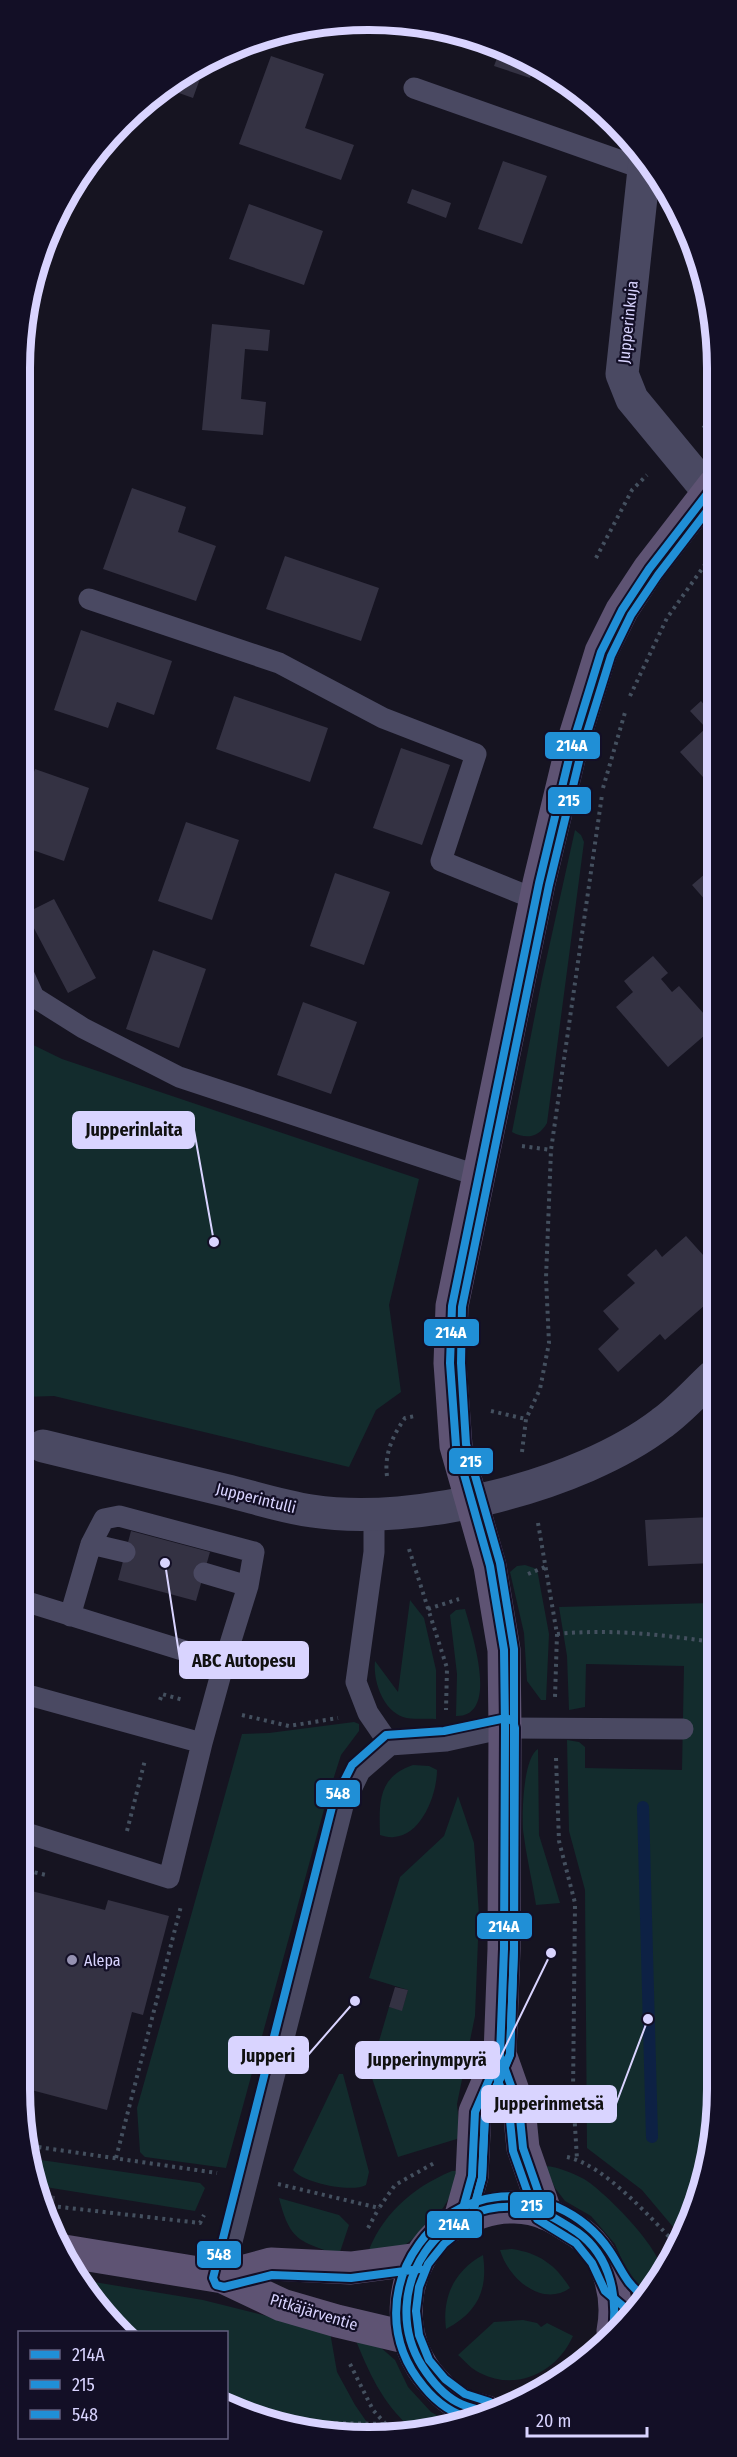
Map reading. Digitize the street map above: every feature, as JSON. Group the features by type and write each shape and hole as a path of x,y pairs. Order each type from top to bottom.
{"main road":[{"path":"460,2219 472,2176 475,2112 500,2054 504,1949 505,1728 504,1650 490,1566 456,1446 450,1363 452,1306 535,899 572,746 601,652 622,610 649,569 707,493"},
{"path":"500,2054 519,2108 523,2148 546,2214"},
{"path":"477,2409 460,2404 438,2387 420,2365 409,2338 405,2312 409,2284 419,2259 437,2236 460,2219 492,2208 513,2206 546,2214 583,2235 601,2257 613,2284 615,2320"},
{"name":"Pitkäjärventie","path":"72,2252 223,2277 282,2305 409,2338"},
{"name":"Pitkäjärventie","path":"223,2277 272,2264 351,2268 419,2259"},
{"path":"613,2284 633,2300"}],"street":[{"name":"Jupperinkuja","path":"643,171 622,374 632,399 707,484"},
{"name":"Jupperintulli","path":"32,1449 313,1512 386,1513 472,1502 580,1471 622,1449 663,1423 707,1382"}],"lane":[{"path":"414,88 638,163"},
{"path":"88,599 279,663 383,718 476,754 441,861 535,899"},
{"path":"30,988 34,997 83,1028 179,1077 479,1176"},
{"path":"386,1513 374,1552 356,1682 368,1713 390,1745"},
{"path":"30,1833 169,1878 202,1743 248,1586 254,1552 119,1516 104,1519 91,1544 70,1616"},
{"path":"91,1544 125,1552"},
{"path":"204,1573 248,1586"},
{"path":"30,1603 224,1663"},
{"path":"30,1696 202,1743"},
{"path":"223,2277 343,1806 360,1771 390,1745 446,1741 505,1728 683,1729"}],"path":[{"path":"596,558 632,490 674,449"},
{"path":"577,2159 573,2094 575,1903 558,1841 554,1728 556,1634 536,1512 522,1465 522,1442 526,1419 540,1389 549,1343 546,1278 551,1150 602,794 630,694 667,618 707,562"},
{"path":"386,1474 386,1513 447,1668 446,1741"},
{"path":"556,1634 592,1630 644,1633 707,1642"},
{"path":"246,1716 289,1726 368,1713"},
{"path":"30,1872 52,1877"},
{"path":"117,2158 181,1906 170,1903"},
{"path":"35,2147 249,2178 379,2208 395,2185 436,2162 474,2151"},
{"path":"523,2148 577,2159 623,2189 671,2239"},
{"path":"51,2206 200,2223"},
{"path":"317,2423 385,2424"}],"green space":[{"path":"575,830 584,842 547,1123 536,1134 523,1136 512,1132 542,979"},
{"path":"30,1043 62,1059 419,1179 389,1305 401,1392 376,1410 349,1467 54,1396 30,1397"},
{"path":"525,1565 537,1569 549,1634 546,1700 541,1700 527,1681 524,1633 510,1572 517,1566"},
{"path":"410,1600 424,1618 436,1670 436,1719 407,1718 396,1713 384,1701 377,1685 375,1661 398,1692"},
{"path":"707,1603 706,2111 695,2176 676,2230 642,2190 587,2148 585,1890 569,1831 567,1740 579,1742 585,1747 585,1768 682,1770 684,1666 586,1664 585,1707 569,1710 567,1656 559,1607"},
{"path":"465,1609 477,1654 480,1689 477,1703 469,1713 456,1716 457,1674 450,1615 456,1610"},
{"path":"354,1722 359,1724 359,1731 341,1755 326,1802 226,2168 145,2157 140,2152 137,2108 242,1734 269,1733"},
{"path":"538,1749 539,1835 560,1903 536,1905 524,1839 523,1811 526,1774 533,1754"},
{"path":"413,1765 429,1766 437,1770 434,1790 426,1812 413,1829 404,1835 387,1837 380,1835 383,1792 393,1776"},
{"path":"458,1796 474,1843 479,1915 475,2016 457,2104 460,2138 398,2157 370,2072 389,2007 402,2010 408,1990 369,1978 400,1877 444,1836"},
{"path":"339,2074 343,2074 369,2172 366,2185 359,2187 339,2187 317,2183 298,2175 293,2170"},
{"path":"38,2160 200,2183 205,2188 195,2211 45,2187"},
{"path":"545,2166 560,2169 593,2185 639,2231 659,2263 640,2291 634,2288 615,2244 591,2216 565,2201 555,2188"},
{"path":"452,2171 459,2171 451,2195 443,2208 415,2237 394,2254 366,2258 380,2229 399,2205 423,2186"},
{"path":"279,2198 339,2215 349,2225 339,2255 314,2246 298,2237 287,2223"},
{"path":"512,2249 546,2261 570,2288 559,2293 548,2294 528,2287 510,2271 500,2250"},
{"path":"483,2255 484,2279 478,2299 466,2315 446,2329 446,2306 452,2286 464,2269"},
{"path":"90,2281 203,2300 330,2332 337,2372 370,2427 302,2420 260,2409 228,2396 228,2331 132,2331"},
{"path":"523,2320 537,2323 541,2327 547,2323 573,2336 557,2360 546,2369 521,2379 494,2378 477,2371 458,2355 494,2322"},
{"path":"354,2336 379,2346 395,2360 408,2387 431,2412 442,2418 407,2425 384,2397"}],"building":[{"path":"271,56 324,74 305,128 354,145 341,180 239,144"},
{"path":"498,56 532,72 530,78 494,66"},
{"path":"202,74 193,98 174,91"},
{"path":"503,161 547,176 522,244 478,229"},
{"path":"412,189 451,203 446,218 407,203"},
{"path":"249,204 323,231 304,285 229,259"},
{"path":"212,324 270,330 268,351 245,349 241,399 266,402 263,435 202,430"},
{"path":"132,488 186,507 178,532 216,546 196,601 103,569"},
{"path":"285,556 379,588 361,641 266,609"},
{"path":"81,630 172,661 154,715 117,702 108,728 54,710"},
{"path":"234,696 328,728 310,782 216,749"},
{"path":"701,701 707,708 707,781 680,752 706,728 690,711"},
{"path":"401,748 450,765 422,845 373,828"},
{"path":"35,769 89,788 64,861 30,849 30,783"},
{"path":"186,822 239,840 212,920 158,901"},
{"path":"707,872 707,902 692,885"},
{"path":"335,873 390,892 364,965 310,946"},
{"path":"54,899 96,978 68,993 30,921 30,911"},
{"path":"153,950 206,969 179,1048 126,1029"},
{"path":"653,956 668,973 661,979 672,992 679,986 707,1017 707,1033 668,1067 616,1007 633,992 624,981"},
{"path":"303,1002 357,1022 331,1094 277,1075"},
{"path":"686,1236 707,1259 707,1303 665,1340 660,1334 618,1372 598,1349 619,1329 603,1311 635,1283 627,1275 656,1249 662,1257"},
{"path":"707,1517 707,1563 648,1566 645,1520"},
{"path":"131,1531 210,1552 196,1601 118,1580"},
{"path":"30,1891 105,1910 108,1900 169,1916 143,2015 132,2012 107,2110 30,2090"},
{"path":"395,1987 408,1990 402,2011 389,2007"},
{"path":"47,2195 55,2196 54,2204 50,2203"}],"waterway":[{"path":"643,1807 652,2137"}],"transit line":[{"name":"214A","path":"460,2219 472,2176 475,2112 500,2054 504,1949 505,1728 504,1650 490,1566 456,1446 450,1363 452,1306 539,883 572,746 601,652 622,610 649,569 707,494"},
{"name":"215","path":"490,2402 465,2394 445,2379 429,2360 419,2335 416,2311 419,2287 428,2264 444,2244 470,2223 482,2178 485,2114 510,2054 514,1949 514,1649 500,1563 466,1444 461,1363 462,1307 549,885 582,749 611,656 631,615 658,575 707,511"},
{"name":"548","path":"420,2269 351,2278 272,2275 224,2287 216,2285 213,2278 333,1803 352,1765 386,1735 444,1731 506,1718 513,1721 515,1728 514,1949 510,2055 485,2114 482,2178 470,2222"},
{"name":"214A","path":"501,2058 519,2108 523,2148 546,2214"},
{"name":"215","path":"491,2062 509,2110 513,2151 537,2219 576,2243 592,2263 605,2291 626,2309"},
{"name":"548","path":"459,2414 445,2407 424,2387 403,2351 396,2313 402,2276 419,2244 445,2218 478,2201 516,2197 557,2207 592,2230 609,2250 628,2281 639,2292"},
{"name":"214A","path":"476,2409 460,2404 442,2391 422,2366 409,2337 407,2307 412,2278 425,2252 444,2231 469,2215 498,2207 536,2210 547,2214 584,2237 594,2248 608,2273 614,2301 614,2322"}],"place":[{"name":"Jupperinlaita","path":"214,1242"},
{"name":"ABC Autopesu","path":"165,1563"},
{"name":"Jupperinympyrä","path":"551,1953"},
{"name":"Alepa","path":"72,1960"},
{"name":"Jupperi","path":"355,2001"},
{"name":"Jupperinmetsä","path":"648,2019"}]}
